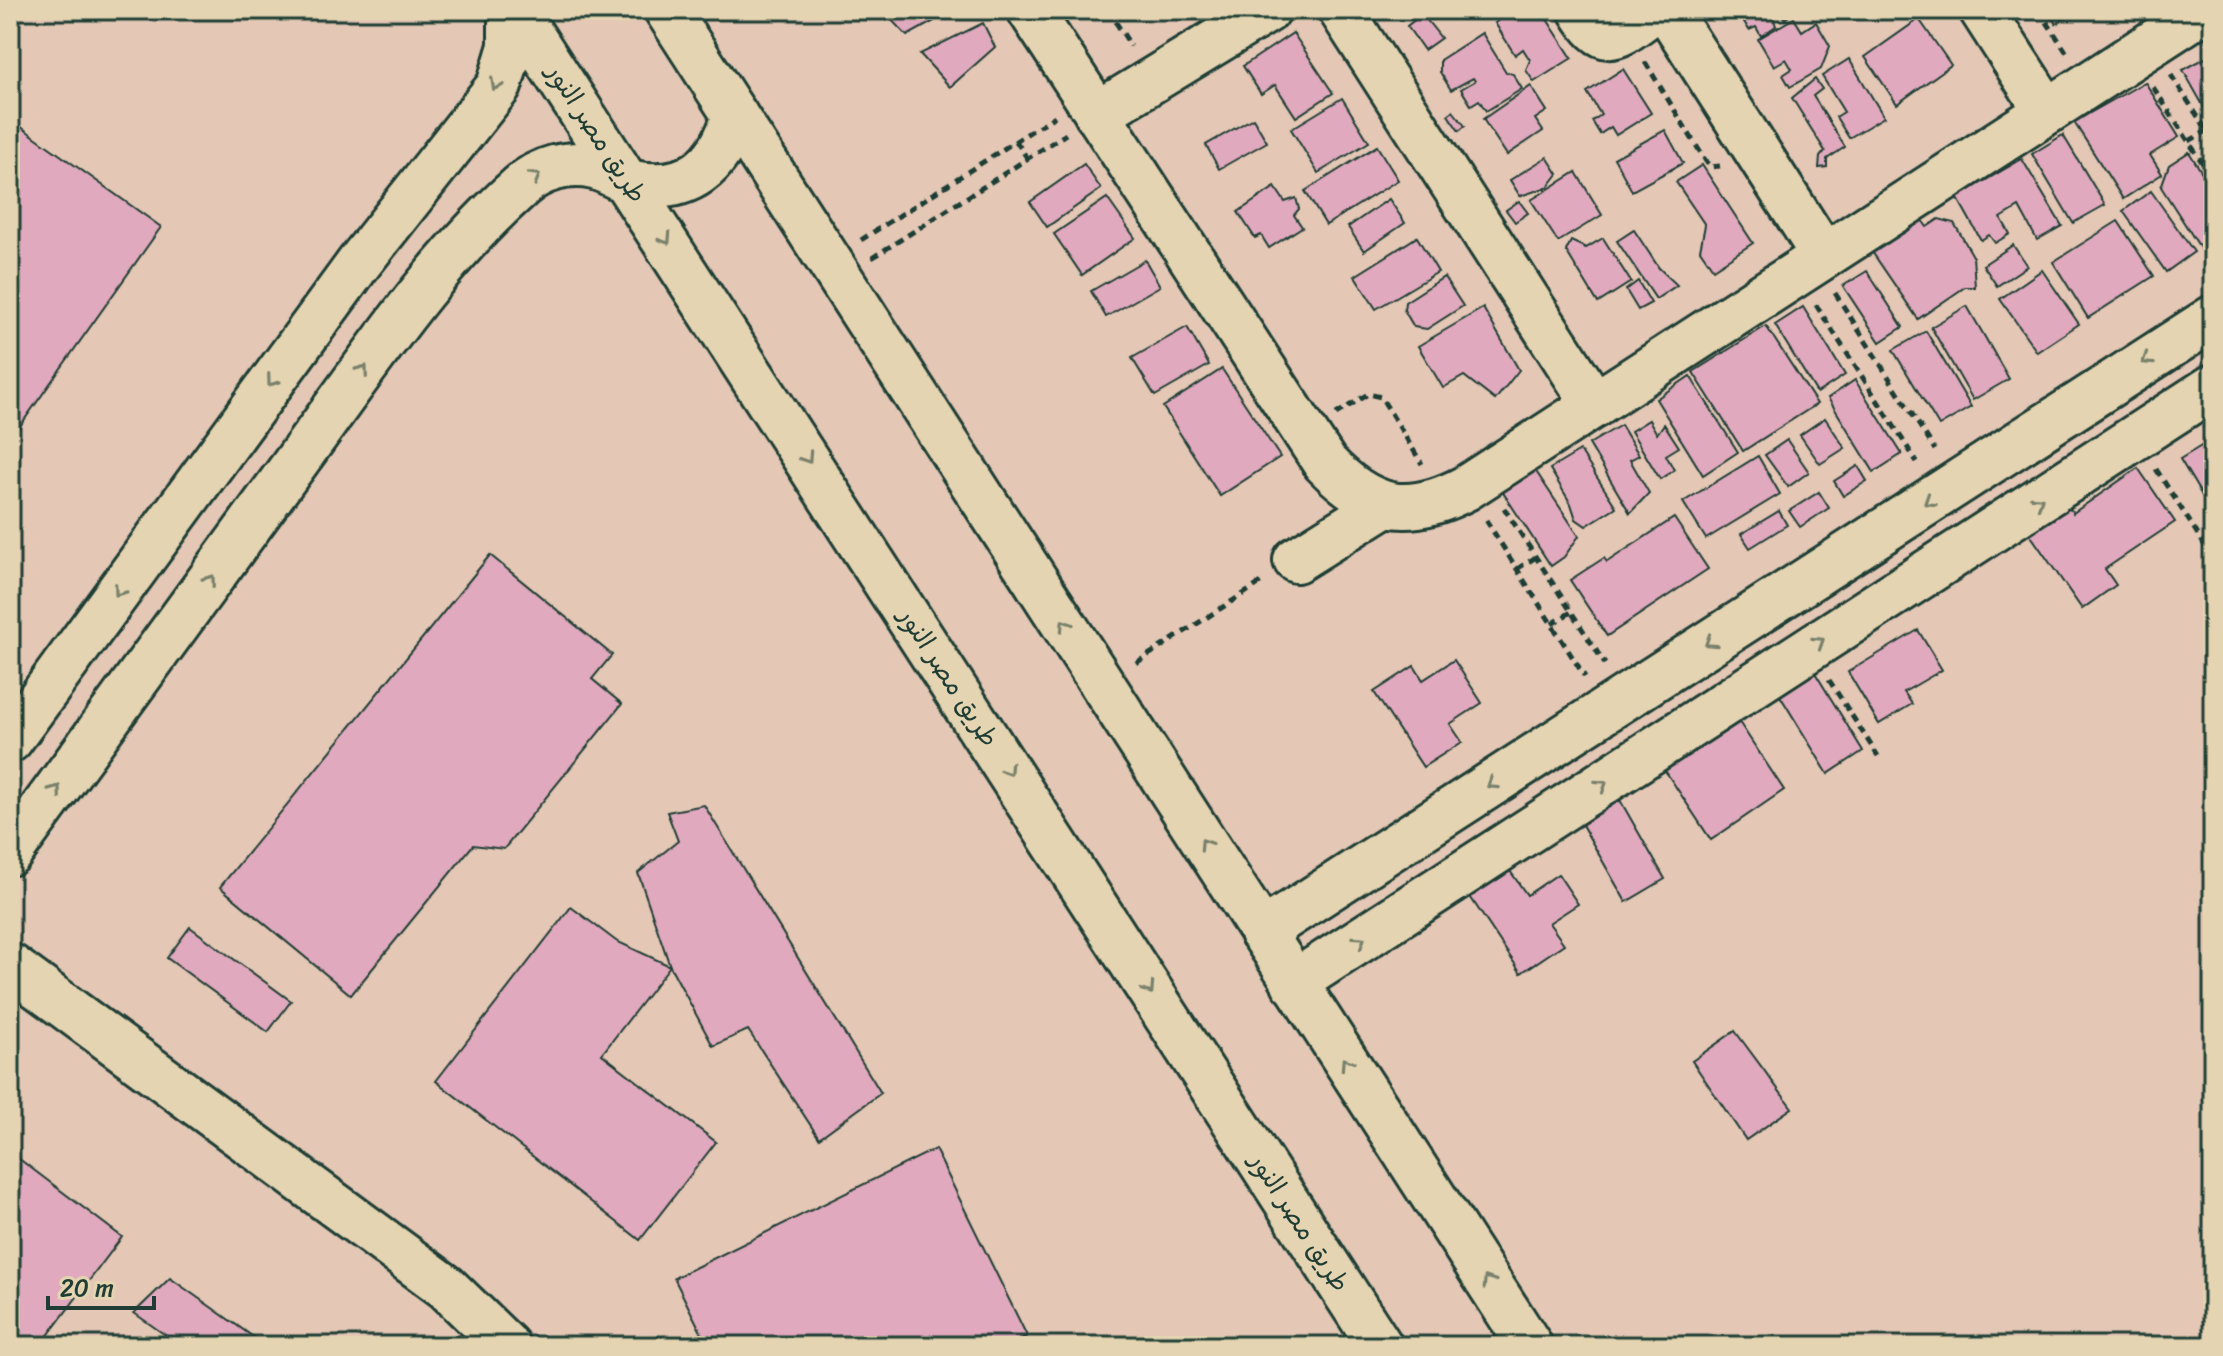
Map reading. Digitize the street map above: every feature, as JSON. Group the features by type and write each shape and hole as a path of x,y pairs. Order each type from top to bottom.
{"street":[{"name":"طريق مصر النور","path":"513,10 629,182 1380,1346"},
{"path":"10,740 359,263 499,86 511,46 513,10"},
{"path":"667,10 1530,1346"},
{"path":"1030,10 1325,463 1350,489 1384,505 1416,506 1464,488 2204,10"},
{"path":"1092,106 1268,10"},
{"path":"1341,10 1595,405"},
{"path":"1581,10 1595,32 1604,37 1615,36 1655,10"},
{"path":"1667,10 1812,264"},
{"path":"1982,10 2047,111"},
{"path":"10,853 410,306 484,220 525,183 553,168 574,165 594,167 629,182 658,187 685,181 710,166 727,143 735,115"},
{"path":"1262,932 2213,318"},
{"path":"1294,983 2213,387"},
{"path":"229,440 283,479"},
{"path":"1296,560 1384,505"},
{"path":"1428,826 1462,876"},
{"path":"10,966 446,1287 507,1346"}],"path":[{"path":"1488,10 1493,18 1507,10"},
{"path":"2039,10 2089,85"},
{"path":"2142,50 2213,140"},
{"path":"2142,50 2189,141 2213,179"},
{"path":"835,269 1016,141 1092,106"},
{"path":"835,269 1027,158 1092,106"},
{"path":"2189,141 2207,131"},
{"path":"1016,141 1027,158"},
{"path":"1812,264 1947,489"},
{"path":"1812,264 1947,489"},
{"path":"1305,433 1374,393 1386,403 1464,488 1536,557 1571,612 1616,703"},
{"path":"2136,438 2209,552"},
{"path":"1464,488 1552,624 1616,703"},
{"path":"1517,569 1536,557"},
{"path":"1103,685 1296,560"},
{"path":"1552,624 1571,612"},
{"path":"1809,649 1878,756"}],"building":[{"path":"882,10 954,10 907,36"},
{"path":"1515,10 1541,10 1572,58 1534,82 1526,70 1530,60 1523,49 1515,55 1495,23"},
{"path":"1744,10 1791,10 1792,13 1785,19 1779,11 1773,17 1776,26 1761,36 1756,27 1749,30 1740,15"},
{"path":"2047,10 2078,10 2056,24"},
{"path":"1422,14 1441,38 1424,50 1407,26"},
{"path":"1794,18 1802,31 1816,22 1830,46 1821,69 1790,87 1783,75 1792,69 1786,59 1774,66 1758,39"},
{"path":"1919,19 1951,65 1897,104 1865,57"},
{"path":"983,23 995,47 950,87 920,54"},
{"path":"1293,33 1333,93 1296,117 1275,85 1261,94 1243,66"},
{"path":"1482,33 1506,72 1513,74 1522,89 1486,111 1479,100 1471,105 1461,89 1475,81 1473,78 1451,90 1440,72 1440,60"},
{"path":"2209,56 2213,64 2213,123 2183,70"},
{"path":"1849,59 1884,117 1849,138 1836,117 1844,112 1822,76"},
{"path":"1623,69 1651,113 1616,135 1611,127 1600,134 1592,121 1601,115 1587,92"},
{"path":"1815,79 1822,89 1813,96 1845,147 1827,159 1827,167 1819,168 1820,157 1825,151 1792,98"},
{"path":"2145,82 2179,137 2150,155 2162,174 2123,199 2074,122"},
{"path":"1531,86 1547,111 1535,119 1543,131 1507,155 1483,119"},
{"path":"1342,98 1369,142 1318,173 1291,129"},
{"path":"1453,111 1465,126 1459,131 1448,115"},
{"path":"1253,118 1267,142 1219,169 1206,145"},
{"path":"10,119 161,227 10,440"},
{"path":"1665,130 1683,163 1632,191 1614,158"},
{"path":"2063,135 2105,205 2073,223 2032,154"},
{"path":"1377,146 1398,180 1326,225 1305,191"},
{"path":"2189,152 2213,190 2213,241 2201,249 2161,187 2169,165"},
{"path":"1547,157 1558,174 1548,187 1520,196 1510,180"},
{"path":"2022,159 2062,226 2037,240 2019,207 2001,218 2010,234 1995,243 1989,235 1981,240 1957,197"},
{"path":"1084,164 1101,189 1047,227 1030,202"},
{"path":"1702,165 1753,243 1713,269 1700,250 1705,225 1676,182"},
{"path":"1576,172 1602,215 1558,242 1531,200"},
{"path":"1275,187 1285,202 1296,198 1299,209 1294,215 1302,227 1269,248 1261,235 1255,238 1238,212"},
{"path":"2151,191 2194,252 2166,272 2123,211"},
{"path":"1107,198 1135,238 1082,275 1054,234"},
{"path":"1389,199 1405,223 1364,251 1348,227"},
{"path":"1519,201 1528,213 1515,222 1506,210"},
{"path":"1915,210 1927,227 1939,219 1954,223 1973,256 1975,287 1965,287 1918,319 1866,243"},
{"path":"2118,221 2154,276 2088,318 2053,262"},
{"path":"1634,230 1659,268 1677,285 1656,299 1617,241"},
{"path":"1417,237 1438,272 1376,309 1355,276"},
{"path":"1603,238 1631,282 1598,303 1566,251 1571,241 1586,248"},
{"path":"2013,245 2027,266 1997,286 1983,265"},
{"path":"1145,260 1160,286 1106,317 1091,291"},
{"path":"2042,270 2079,324 2037,352 2000,299"},
{"path":"1867,271 1903,327 1880,342 1843,286"},
{"path":"1444,277 1463,306 1427,329 1414,327 1404,310 1405,302"},
{"path":"1638,281 1651,303 1638,310 1626,290"},
{"path":"1967,306 2009,379 1973,400 1931,327"},
{"path":"1803,307 1845,375 1817,393 1775,325"},
{"path":"1483,308 1519,370 1495,400 1464,376 1443,388 1418,346"},
{"path":"1766,326 1817,404 1743,451 1693,372"},
{"path":"1187,327 1209,365 1155,396 1132,358"},
{"path":"1926,331 1971,407 1939,426 1893,350"},
{"path":"1222,369 1280,457 1220,496 1163,407"},
{"path":"1690,376 1738,452 1703,475 1656,399"},
{"path":"1855,380 1902,454 1874,472 1828,398"},
{"path":"1825,418 1845,448 1820,464 1800,435"},
{"path":"1649,420 1657,434 1664,424 1679,447 1666,455 1674,470 1660,479 1631,431"},
{"path":"2213,423 2213,500 2207,504 2180,459 2211,440 2203,428"},
{"path":"1621,425 1639,455 1630,460 1649,493 1630,513 1589,444"},
{"path":"1787,440 1809,472 1788,487 1765,455"},
{"path":"1580,451 1616,507 1586,526 1576,519 1571,504 1550,469"},
{"path":"1758,456 1780,494 1706,539 1683,502"},
{"path":"1858,466 1867,481 1843,496 1834,481"},
{"path":"2138,468 2175,522 2105,569 2116,585 2082,609 2027,530 2067,503 2073,513"},
{"path":"1535,470 1579,536 1564,557 1551,566 1502,491"},
{"path":"1819,492 1829,508 1800,527 1789,511"},
{"path":"1779,511 1787,525 1750,548 1741,534"},
{"path":"1674,518 1708,569 1607,636 1570,580 1604,558 1607,562"},
{"path":"490,555 612,655 592,679 622,704 504,849 473,845 351,995 220,887"},
{"path":"1918,630 1942,670 1904,692 1912,704 1879,724 1848,672"},
{"path":"1454,660 1482,703 1450,724 1462,742 1423,767 1374,692 1414,666 1423,680"},
{"path":"1814,671 1863,751 1828,774 1779,694"},
{"path":"1737,719 1784,790 1711,840 1664,769"},
{"path":"1620,800 1665,879 1626,902 1581,823"},
{"path":"704,805 881,1093 819,1138 748,1030 713,1046 670,966 638,873 678,841 667,812"},
{"path":"1508,868 1527,895 1558,874 1578,904 1549,923 1564,944 1521,973 1469,895"},
{"path":"571,907 616,941 670,966 602,1054 716,1142 640,1240 436,1081"},
{"path":"190,927 291,1001 268,1032 167,958"},
{"path":"1735,1031 1792,1108 1746,1140 1692,1061"},
{"path":"935,1149 1027,1336 1006,1346 708,1346 674,1278"},
{"path":"10,1152 122,1237 40,1346 10,1346"},
{"path":"170,1278 266,1346 181,1346 134,1313"}]}
